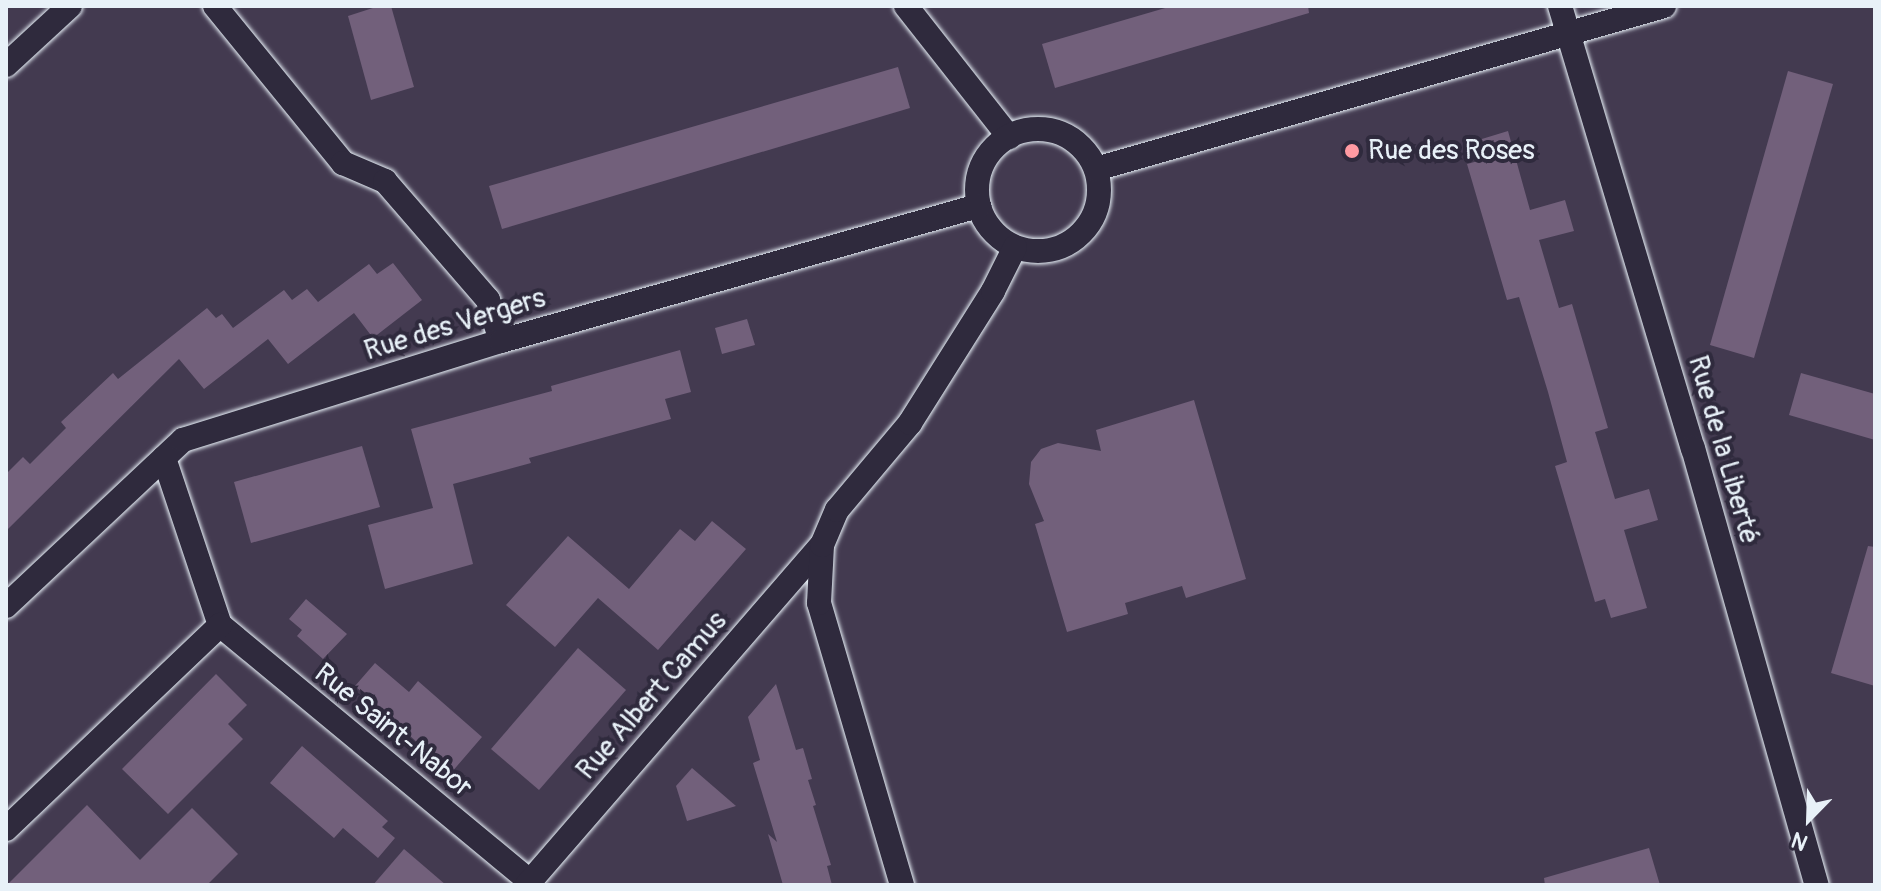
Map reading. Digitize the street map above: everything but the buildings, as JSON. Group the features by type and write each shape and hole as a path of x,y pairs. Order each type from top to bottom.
{"street":[{"path":"6,65 70,6"},
{"path":"215,6 343,163 385,181 488,300 501,341"},
{"path":"906,6 1009,137"},
{"name":"Rue de la Liberté","path":"1560,6 1693,448 1817,885"},
{"path":"1096,169 1664,6"},
{"path":"1031,129 1054,131 1081,145 1096,169 1100,196 1087,229 1070,243 1044,252 1015,247 992,231 979,206 980,172 990,152 1009,137 1031,129"},
{"name":"Rue des Vergers","path":"6,606 183,440 501,341 979,206"},
{"path":"902,885 819,603 822,545 837,510 910,423 993,291 1015,247"},
{"path":"6,829 220,625 164,458"},
{"name":"Rue Albert Camus","path":"528,883 822,545"},
{"name":"Rue Saint-Nabor","path":"220,625 528,883"}],"place":[{"name":"Rue des Roses","path":"1352,151"}]}
